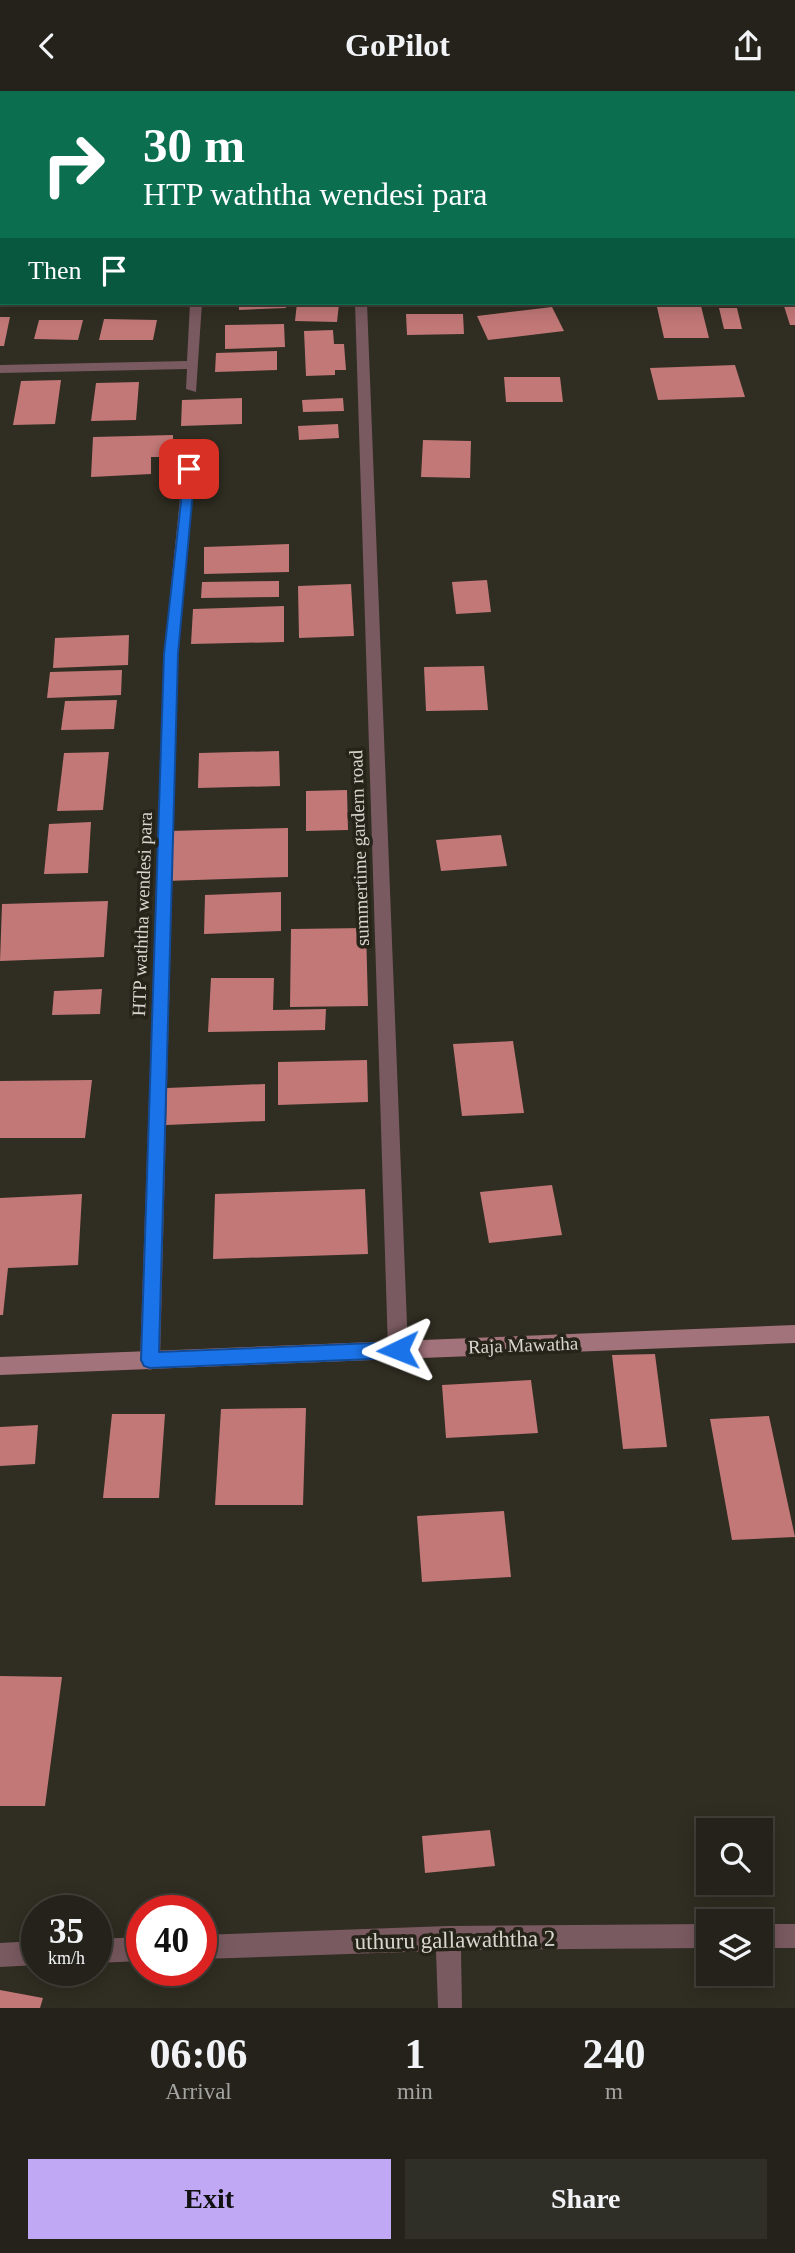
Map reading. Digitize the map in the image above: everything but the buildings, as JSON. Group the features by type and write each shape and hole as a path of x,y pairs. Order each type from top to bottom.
{"street":[{"path":"192,389 196,305"},
{"name":"summertime gardern road","path":"361,305 398,1350"},
{"path":"0,369 194,365"},
{"name":"HTP waththa wendesi para","path":"150,1360 171,654 189,469"},
{"name":"Raja Mawatha","path":"0,1366 795,1334"},
{"name":"uthuru gallawaththa 2","path":"217,1946 448,1938 696,1936"},
{"path":"773,1936 795,1936"},
{"path":"448,1938 450,2008"},
{"path":"0,1955 21,1954"}],"route":[{"path":"189,469 171,654 150,1360 398,1350"}]}
